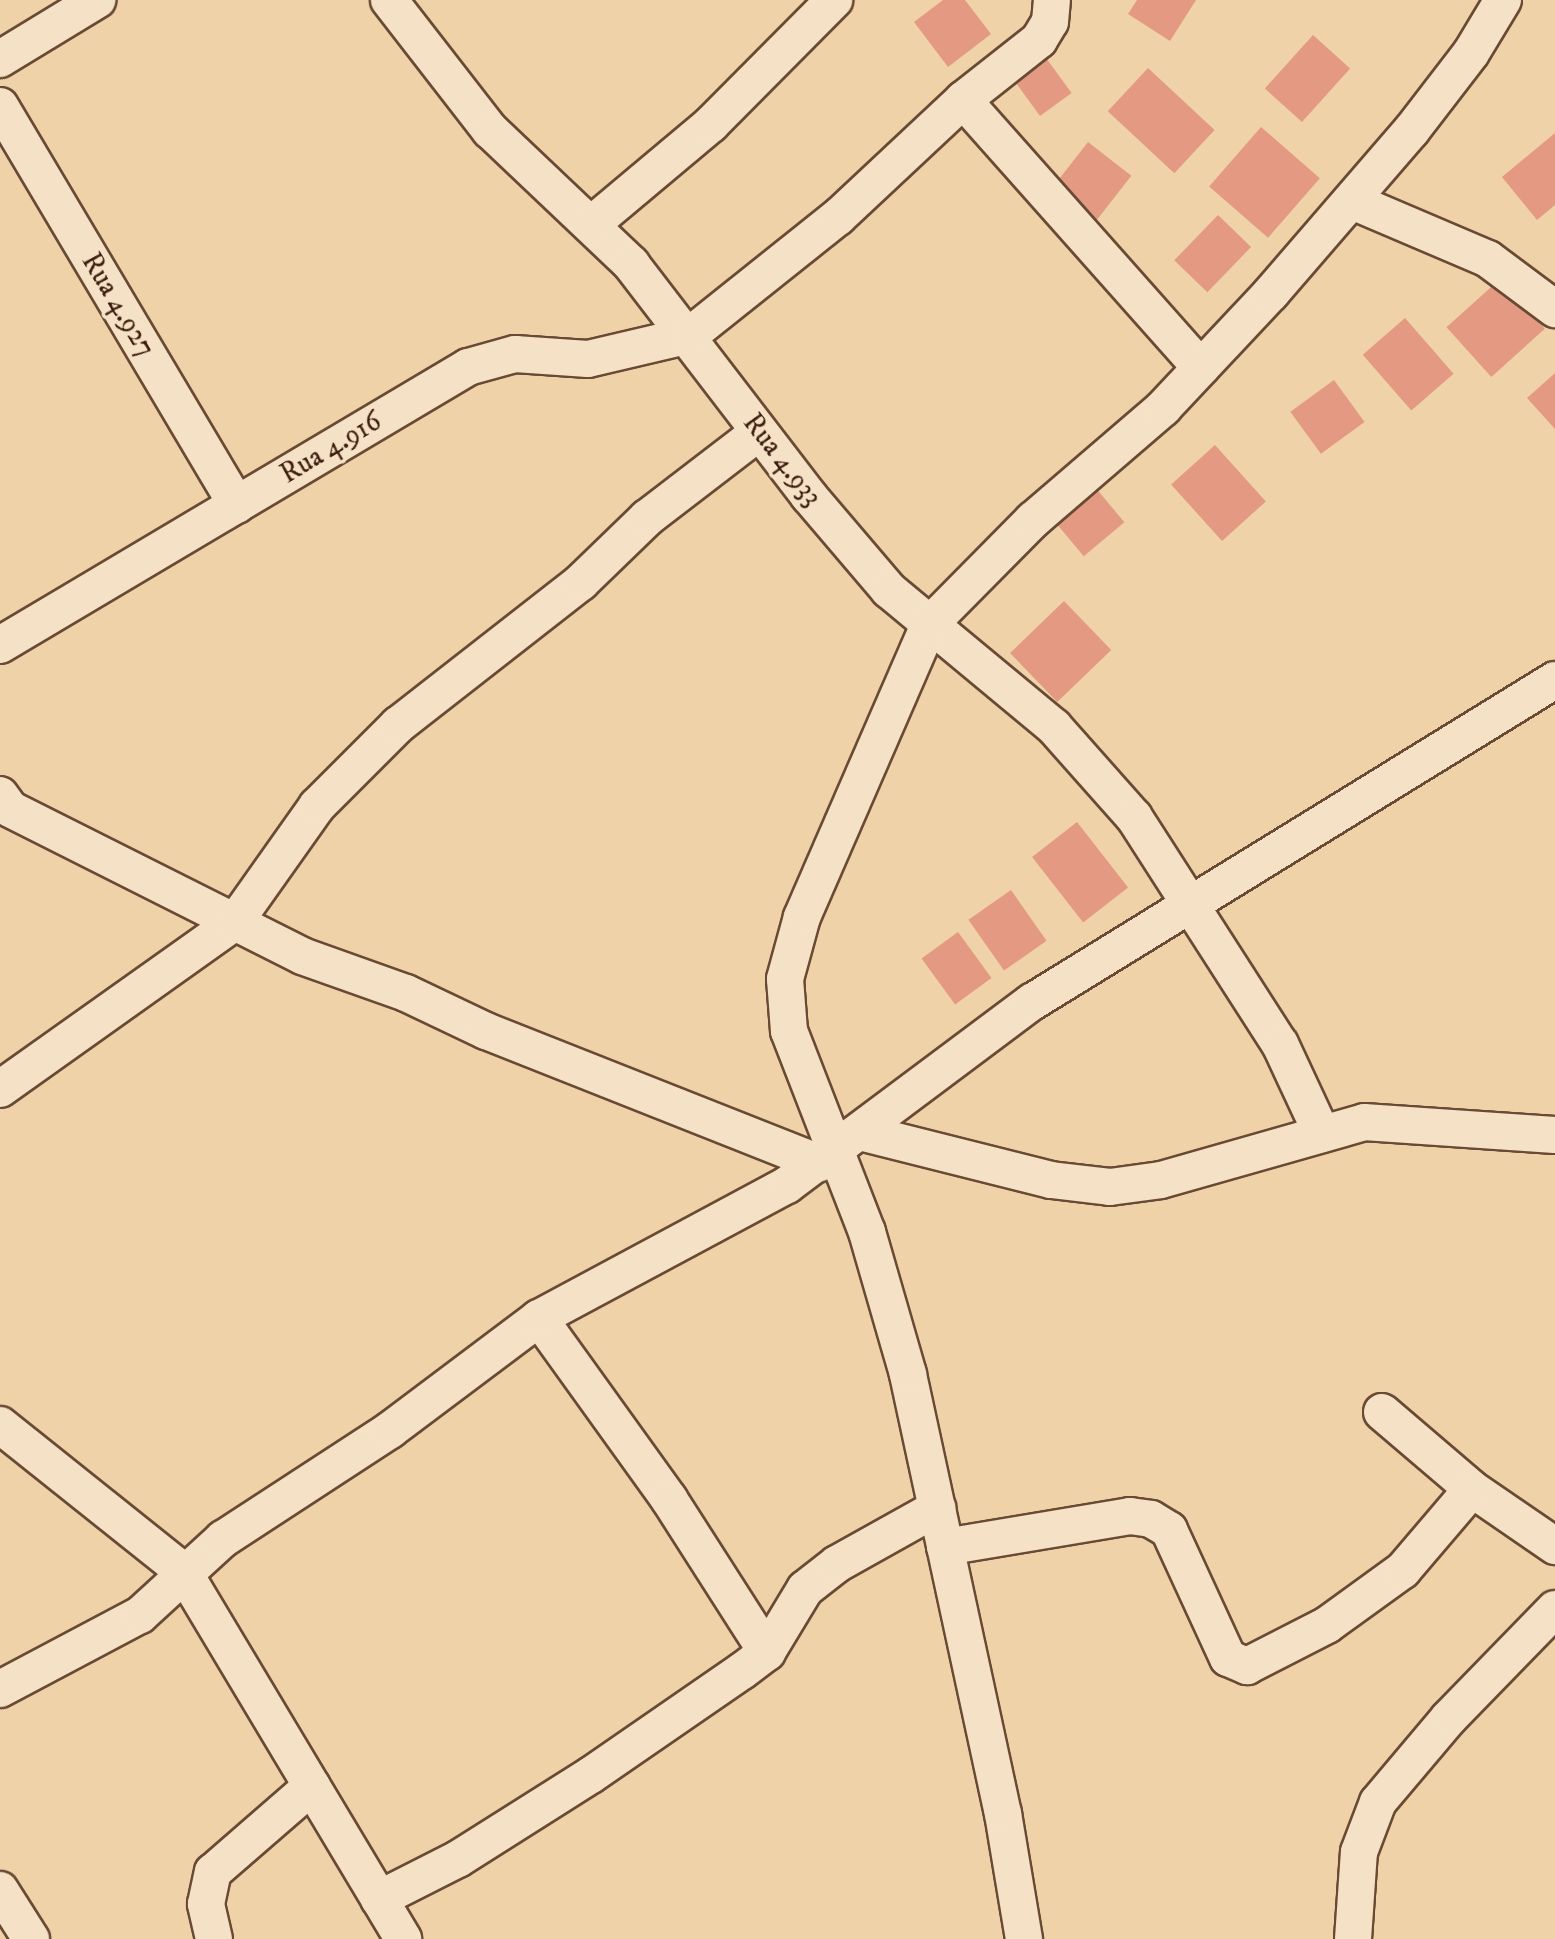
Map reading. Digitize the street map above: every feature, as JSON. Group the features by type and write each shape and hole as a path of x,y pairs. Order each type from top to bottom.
{"street":[{"path":"0,59 97,0"},
{"name":"Rua 4.933","path":"389,0 490,130 592,224 690,335 759,432 889,590 1054,727 1134,817 1280,1044 1322,1134"},
{"path":"592,224 711,124 834,0"},
{"path":"690,335 838,217 963,100 1039,40 1050,22 1052,0"},
{"path":"1024,1939 1003,1814 908,1374 839,1148 811,1096 789,1031 785,979 802,917 929,625 1033,520 1201,368 1352,201 1471,53 1503,0"},
{"path":"963,100 1201,368"},
{"name":"Rua 4.927","path":"0,106 237,505"},
{"path":"1352,201 1488,259 1555,309"},
{"name":"Rua 4.916","path":"0,645 468,367 515,354 588,359 690,335"},
{"path":"0,1089 235,922 317,806 398,725 581,582 647,518 759,432"},
{"path":"0,1689 140,1615 167,1593 183,1571 390,1430 539,1318 693,1238 839,1148 1032,1002 1555,680"},
{"path":"0,795 10,809 302,956 406,993 486,1031 839,1148 1110,1187 1161,1180 1364,1122 1555,1135"},
{"path":"539,1318 669,1499 767,1652"},
{"path":"1382,1412 1472,1489 1555,1546"},
{"path":"0,1425 183,1571 403,1939"},
{"path":"945,1547 1130,1516 1151,1519 1169,1530 1228,1658 1247,1666 1327,1625 1403,1570 1472,1489"},
{"path":"379,1899 458,1859 591,1775 767,1652 805,1589 837,1564 937,1508"},
{"path":"1353,1939 1359,1852 1378,1802 1449,1718 1555,1609"},
{"path":"214,1939 206,1904 213,1872 312,1786"},
{"path":"0,1890 31,1939"}],"building":[{"path":"943,0 965,0 991,34 948,67 914,22"},
{"path":"1137,0 1196,0 1170,41 1128,14"},
{"path":"1313,35 1350,68 1302,122 1265,89"},
{"path":"1041,51 1072,93 1040,116 1009,74"},
{"path":"1148,68 1215,130 1174,173 1108,111"},
{"path":"1261,127 1320,178 1268,238 1209,187"},
{"path":"1555,133 1555,205 1537,220 1502,177"},
{"path":"1088,142 1131,176 1091,227 1048,193"},
{"path":"1218,215 1251,247 1207,292 1174,260"},
{"path":"1500,279 1545,329 1491,377 1446,327"},
{"path":"1405,318 1454,374 1411,411 1363,355"},
{"path":"1555,373 1555,429 1527,398"},
{"path":"1334,380 1365,422 1321,454 1290,412"},
{"path":"1215,445 1266,501 1222,541 1171,484"},
{"path":"1089,480 1124,522 1084,556 1048,514"},
{"path":"1064,601 1111,650 1057,702 1010,653"},
{"path":"1077,822 1128,887 1083,922 1032,857"},
{"path":"1011,890 1047,941 1004,971 968,920"},
{"path":"958,932 992,978 955,1005 922,958"}]}
